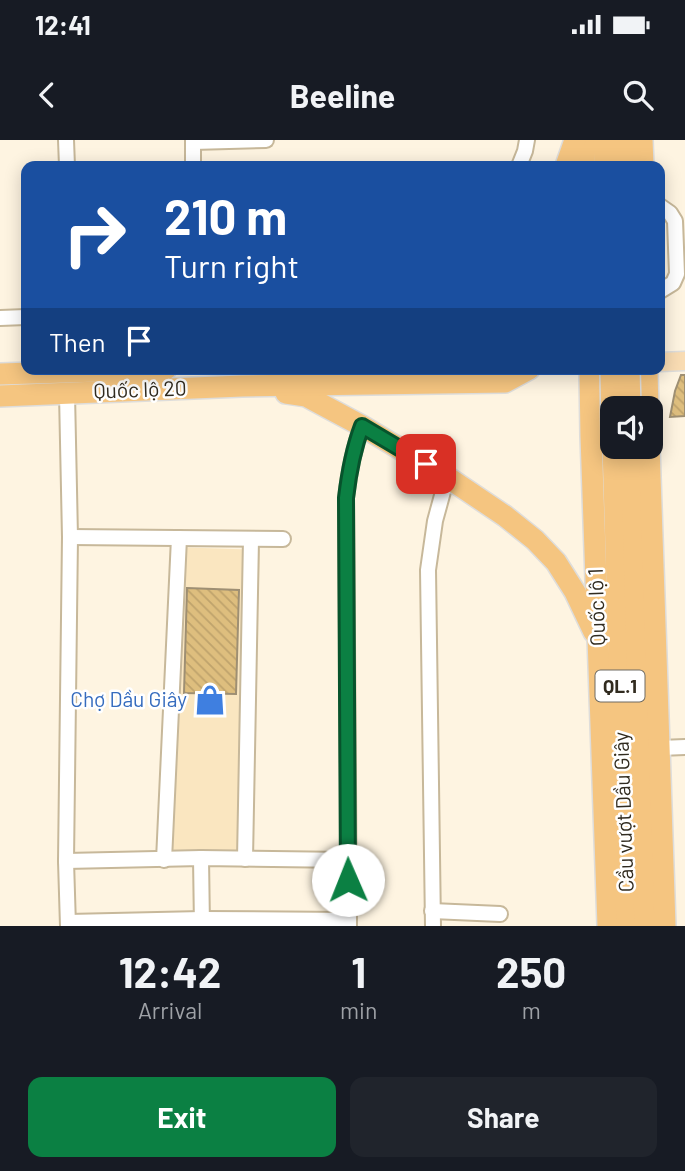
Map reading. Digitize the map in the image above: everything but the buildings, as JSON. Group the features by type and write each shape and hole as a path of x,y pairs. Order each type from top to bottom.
{"highway":[{"path":"568,161 575,140"},
{"path":"584,140 584,161"},
{"path":"604,140 605,161"},
{"path":"622,140 623,161"},
{"path":"642,140 643,161"},
{"name":"Quốc lộ 20","path":"0,374 21,373"},
{"name":"Quốc lộ 20","path":"0,396 242,386 505,382 518,375"},
{"name":"Quốc lộ 1","path":"597,375 591,436 608,926"},
{"path":"598,375 599,387 623,393 638,386 644,375"},
{"path":"598,375 603,396"},
{"path":"634,396 642,375"},
{"path":"646,375 647,396"},
{"path":"242,386 306,396 447,477 505,516 535,540 556,562 575,592 598,642"},
{"name":"Cầu vượt Dầu Giây","path":"613,459 627,926"},
{"name":"Cầu vượt Dầu Giây","path":"631,459 645,926"},
{"name":"QL.1","path":"649,459 665,926"}],"main road":[{"path":"665,364 685,361"}],"street":[{"path":"66,140 67,161"},
{"path":"193,161 193,141 266,140"},
{"path":"521,161 527,140"},
{"path":"665,210 675,220 677,274 673,283 665,288"},
{"path":"0,318 21,317"},
{"path":"68,394 68,924 349,923 346,498 349,469 362,426"},
{"path":"433,926 428,570 435,521 447,477"},
{"path":"70,537 283,539"},
{"path":"164,860 179,538"},
{"path":"245,859 251,539"},
{"path":"660,748 685,747"},
{"path":"66,861 201,858 348,860"},
{"path":"201,858 202,922"},
{"path":"432,911 500,914"}],"shaded area":[{"name":"Chợ Dầu Giây","path":"172,547 260,550 250,854 168,851"}],"place":[{"name":"Chợ Dầu Giây","path":"210,700"}],"route":[{"path":"348,880 346,498 349,469 362,426 426,464"}]}
